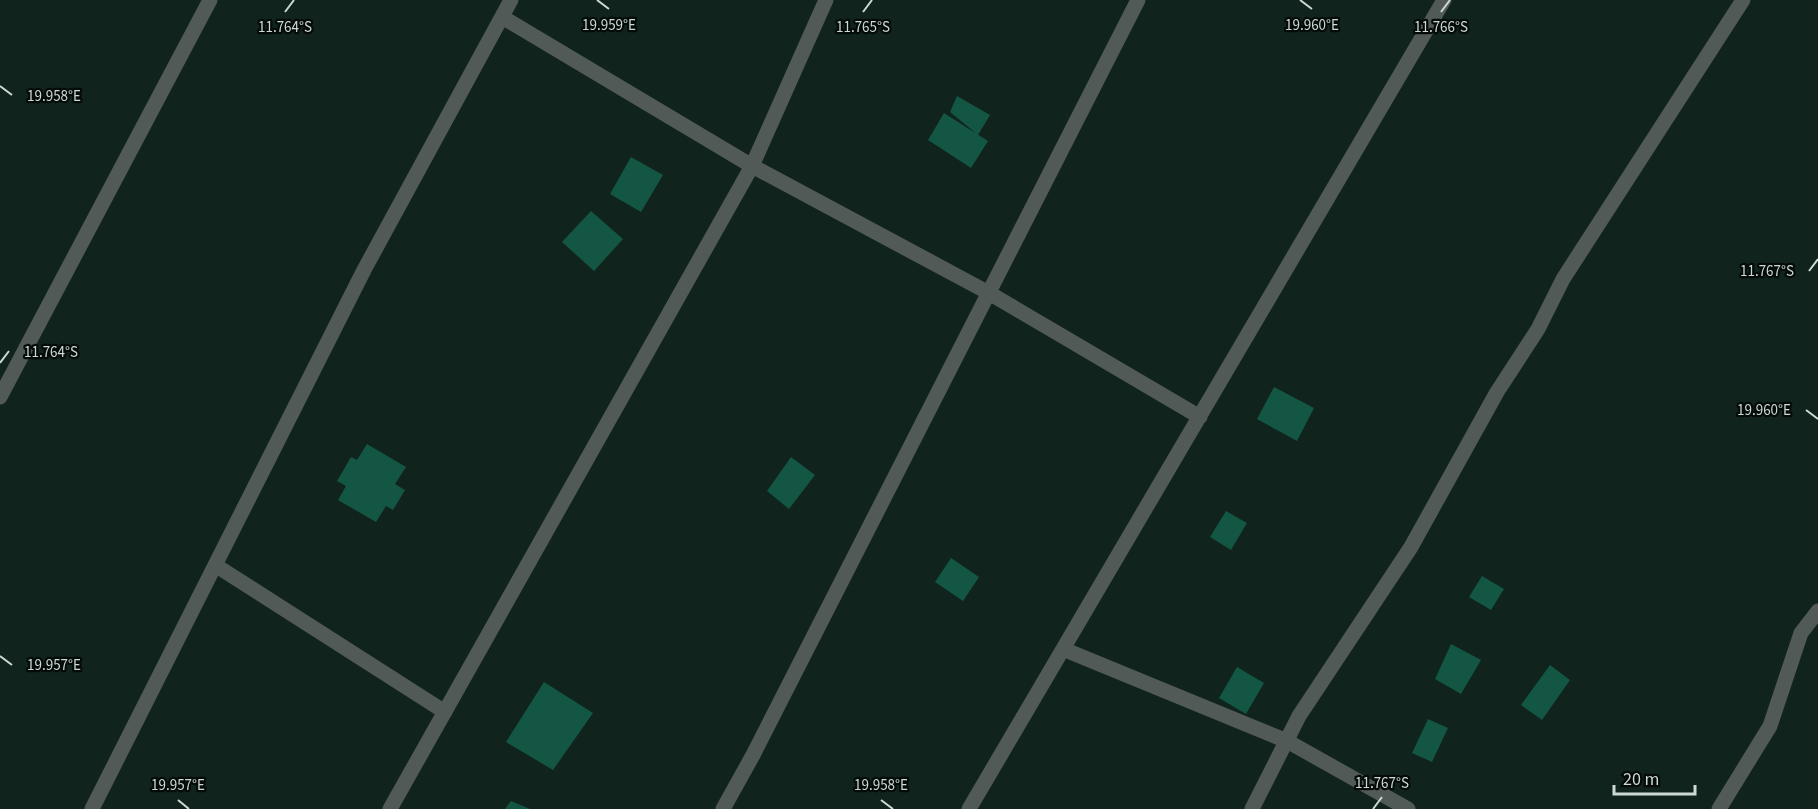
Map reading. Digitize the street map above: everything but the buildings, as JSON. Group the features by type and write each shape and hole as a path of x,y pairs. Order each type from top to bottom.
{"street":[{"path":"0,397 210,0"},
{"path":"92,809 364,270 511,0"},
{"path":"390,809 752,166 826,0"},
{"path":"723,809 753,755 1138,0"},
{"path":"969,809 1444,0"},
{"path":"1252,809 1299,716 1412,547 1497,392 1538,329 1568,270 1743,0"},
{"path":"502,17 752,166 989,293 1200,417"},
{"path":"215,565 445,712"},
{"path":"1719,809 1770,726 1801,633 1818,611"},
{"path":"1064,649 1287,741 1408,809"}]}
